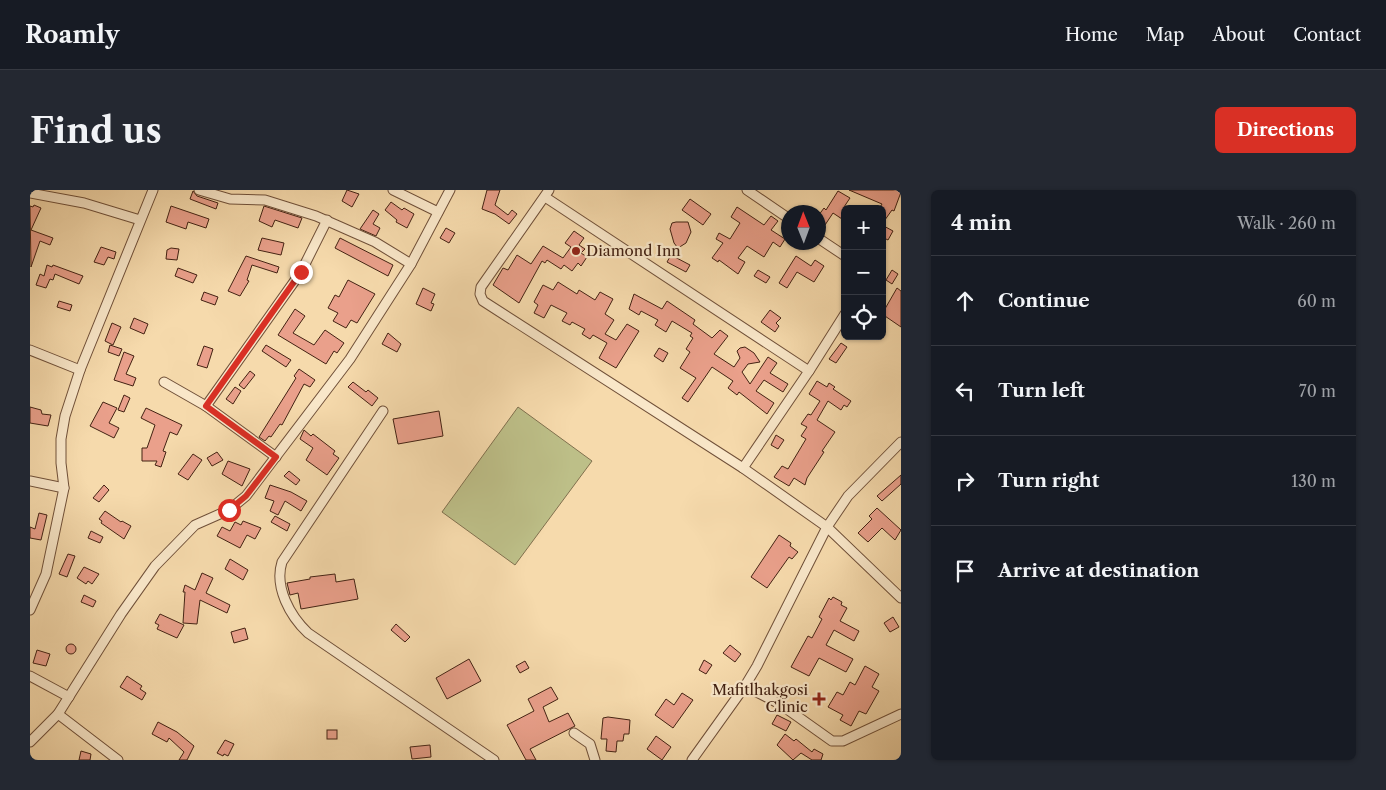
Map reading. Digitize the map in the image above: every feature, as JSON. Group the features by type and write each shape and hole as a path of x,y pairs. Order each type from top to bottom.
{"street":[{"path":"30,610 46,574 64,488 61,439 65,416 80,370 153,190"},
{"path":"199,190 230,199 264,200 327,220 375,242 411,264"},
{"path":"393,190 438,212"},
{"path":"30,742 58,714 121,614 155,566 195,526 229,510 246,496 276,457 350,359 411,264 450,190"},
{"path":"747,190 781,213"},
{"path":"30,193 84,203 140,220"},
{"path":"809,371 547,193 481,287 480,297 743,468 827,527 901,598"},
{"path":"206,406 301,272 327,220"},
{"path":"826,243 841,253"},
{"path":"743,468 841,320"},
{"path":"30,350 80,370"},
{"path":"164,382 206,406 276,457"},
{"path":"383,411 282,562 279,574 282,590 296,622 308,633 494,760"},
{"path":"692,760 745,686 827,527 848,496 901,442"},
{"path":"30,481 64,488"},
{"path":"30,676 69,697"},
{"path":"745,686 780,704 832,741 843,741 901,714"},
{"path":"58,714 118,760"},
{"path":"574,733 590,744 595,760"}],"green space":[{"path":"518,407 592,461 515,565 442,512"}],"building":[{"path":"347,190 359,194 352,207 342,201"},
{"path":"487,190 500,190 495,205 508,215 512,210 517,214 509,224 495,214 482,209"},
{"path":"849,190 901,190 894,211 892,210 886,218 886,205"},
{"path":"193,191 197,196 218,203 216,209 190,199"},
{"path":"838,191 850,198 845,205 841,205 841,218 833,213 826,224 826,210"},
{"path":"690,199 711,214 703,225 682,210"},
{"path":"391,202 402,210 404,208 414,214 407,228 396,222 397,220 385,210"},
{"path":"34,205 41,208 31,230 53,238 50,245 40,241 31,267 30,206 33,207"},
{"path":"171,206 209,219 206,228 188,222 186,229 166,222"},
{"path":"264,206 302,218 298,228 275,220 272,227 259,221"},
{"path":"737,207 764,225 771,216 778,221 771,230 781,236 781,245 780,247 773,242 764,257 747,246 738,258 745,262 738,274 719,260 718,262 712,258 723,243 716,239 719,233 730,239 740,223 731,217"},
{"path":"373,210 379,214 373,224 380,228 376,236 360,229"},
{"path":"688,222 691,232 686,243 678,248 674,243 670,229 672,223"},
{"path":"886,227 893,231 888,240 886,239"},
{"path":"446,228 455,233 449,243 440,238"},
{"path":"574,231 584,238 579,245 585,249 581,253 587,257 581,266 578,263 572,271 564,265 561,269 547,260 545,263 542,261 519,303 493,285 503,268 508,270 517,255 531,264 543,246 563,258 571,247 565,243"},
{"path":"262,238 284,243 281,255 258,250"},
{"path":"340,238 393,265 388,276 335,248"},
{"path":"101,247 116,252 114,259 108,257 104,265 94,262"},
{"path":"171,248 179,249 177,260 166,259 167,250"},
{"path":"671,255 690,265 686,272 667,262"},
{"path":"246,256 279,267 277,273 252,265 247,280 249,281 240,296 228,291"},
{"path":"796,256 811,266 815,260 824,266 814,282 797,272 787,288 779,283"},
{"path":"47,265 52,267 53,265 83,276 79,284 55,274 53,280 50,279 46,288 36,285 40,274 44,276"},
{"path":"178,268 197,275 193,283 175,276"},
{"path":"758,270 770,277 766,283 754,276"},
{"path":"892,270 898,274 892,284 886,280"},
{"path":"348,280 375,294 357,323 351,320 346,328 333,321 338,313 328,308 335,295 339,297"},
{"path":"558,282 577,294 579,290 595,300 600,292 613,299 605,314 614,320 605,334 616,340 627,324 639,331 616,368 599,358 607,343 593,335 590,339 582,334 585,329 572,322 570,325 562,321 567,313 551,305 544,318 534,313 538,305 534,302 543,285 553,290"},
{"path":"423,288 435,294 431,303 434,304 431,311 416,304"},
{"path":"897,288 901,291 901,327 886,317 886,307"},
{"path":"204,292 218,297 215,305 201,300"},
{"path":"634,294 662,309 667,301 695,320 693,324 712,338 720,330 728,336 714,354 734,367 740,358 737,351 740,348 745,347 754,353 760,362 748,364 742,372 750,384 768,357 777,363 770,373 788,384 783,392 764,380 756,391 774,403 767,414 739,392 737,395 728,388 733,381 712,367 688,402 682,398 696,378 680,368 690,352 686,349 693,338 690,336 692,333 672,321 666,332 655,325 658,320 641,311 639,315 629,309"},
{"path":"59,301 72,305 70,311 57,307"},
{"path":"295,309 305,316 293,333 314,345 325,330 344,343 337,353 334,351 326,364 278,335"},
{"path":"770,310 781,318 776,323 779,326 775,332 761,322"},
{"path":"134,318 148,324 144,334 130,328"},
{"path":"112,323 121,327 113,345 105,341"},
{"path":"388,333 401,344 397,352 382,344"},
{"path":"841,343 847,347 836,363 829,359"},
{"path":"110,345 122,349 119,356 108,352"},
{"path":"266,345 291,360 286,367 262,351"},
{"path":"204,346 213,349 207,368 197,365"},
{"path":"659,348 668,353 663,362 654,356"},
{"path":"124,352 134,356 126,374 136,378 133,386 114,380"},
{"path":"299,369 315,380 310,387 304,384 282,425 280,424 271,437 269,436 265,441 259,437 296,378 294,376"},
{"path":"250,371 255,375 244,389 239,385"},
{"path":"817,381 827,387 829,383 835,387 833,389 851,401 847,407 844,405 841,410 828,401 817,420 835,432 822,451 824,452 807,478 805,485 794,478 789,486 774,477 782,466 788,469 806,439 801,436 807,427 801,424 808,414 811,415 820,401 809,394"},
{"path":"353,382 378,398 372,406 348,387"},
{"path":"235,387 241,391 233,404 226,399"},
{"path":"124,395 130,398 124,412 118,410"},
{"path":"103,402 117,408 109,423 119,428 114,438 90,426"},
{"path":"30,407 41,410 42,414 51,415 48,426 30,423"},
{"path":"146,408 182,425 177,435 170,432 163,451 166,452 161,467 155,465 157,461 142,461 142,448 147,448 155,425 141,418"},
{"path":"439,411 443,436 398,444 393,419"},
{"path":"304,430 311,436 313,434 335,451 333,454 339,458 327,475 306,460 313,448 300,439"},
{"path":"776,435 784,440 778,449 771,445"},
{"path":"217,452 223,460 212,466 207,458"},
{"path":"193,454 202,460 188,480 178,474"},
{"path":"228,461 250,469 242,486 222,474"},
{"path":"289,471 300,480 296,485 284,476"},
{"path":"901,475 901,484 882,501 877,496"},
{"path":"104,485 109,490 99,502 93,498"},
{"path":"270,485 291,492 307,501 301,511 285,501 278,515 270,511 274,501 265,498"},
{"path":"877,508 901,530 895,540 882,528 868,542 858,533 872,519 869,516"},
{"path":"105,511 121,522 131,526 124,539 101,523 102,521 99,519"},
{"path":"39,513 47,515 41,540 30,538 30,527 35,529"},
{"path":"275,516 290,524 287,531 271,522"},
{"path":"243,521 261,528 255,539 247,535 240,548 217,536 222,527 230,531 235,522 241,525"},
{"path":"91,531 103,537 100,543 88,538"},
{"path":"779,535 791,543 790,546 798,552 792,559 789,557 767,588 751,577"},
{"path":"68,554 75,556 67,577 59,574"},
{"path":"230,559 248,570 243,580 225,569"},
{"path":"84,567 99,574 92,584 88,581 86,584 77,578"},
{"path":"202,573 213,578 206,593 230,605 227,613 200,600 197,624 183,623 185,592 183,592 185,585 195,590"},
{"path":"335,574 336,582 354,579 358,599 301,609 298,593 290,595 287,583 310,579 310,577"},
{"path":"84,595 96,601 93,607 81,602"},
{"path":"833,597 842,602 841,605 847,608 840,621 859,631 854,641 834,630 826,645 853,659 846,672 819,658 809,676 791,667 808,636 812,638 822,619 819,617 829,598 831,600"},
{"path":"160,614 184,625 177,638 157,629 159,625 155,623"},
{"path":"893,617 899,627 890,632 884,623"},
{"path":"396,624 410,637 405,642 391,630"},
{"path":"245,628 248,639 234,643 231,632"},
{"path":"69,644 73,644 76,649 75,653 69,654 66,651 66,647"},
{"path":"730,645 741,654 735,662 723,653"},
{"path":"37,650 50,654 46,666 33,663"},
{"path":"469,659 481,681 447,699 436,678"},
{"path":"704,660 712,665 706,674 699,670"},
{"path":"525,661 529,668 520,673 516,666"},
{"path":"865,666 879,674 872,687 879,691 866,714 859,711 851,726 840,720 843,715 828,707 837,692 843,695 850,682 855,685"},
{"path":"127,676 142,686 140,689 146,693 142,700 120,687"},
{"path":"551,687 558,699 543,707 549,722 568,713 575,726 530,749 536,760 526,760 507,725 534,711 528,699"},
{"path":"682,693 693,700 673,728 655,715 666,699 674,705"},
{"path":"777,715 791,722 786,731 772,724"},
{"path":"603,718 630,720 629,734 624,734 623,741 617,741 616,752 606,751 607,739 601,739"},
{"path":"158,722 177,732 194,746 187,760 179,760 184,752 169,738 167,742 152,734"},
{"path":"327,730 337,730 337,739 327,739"},
{"path":"785,734 794,741 796,739 812,752 814,749 823,754 821,760 812,760 801,753 793,760 777,745"},
{"path":"656,736 671,747 662,760 647,749"},
{"path":"225,740 234,744 228,756 217,753"},
{"path":"430,745 431,757 412,759 410,747"},
{"path":"81,751 91,754 90,760 79,760"}],"place":[{"name":"Diamond Inn","path":"576,251"},
{"name":"Mafitlhakgosi Clinic","path":"819,699"}],"route":[{"path":"229,510 246,496 276,457 206,406 301,272"}]}
